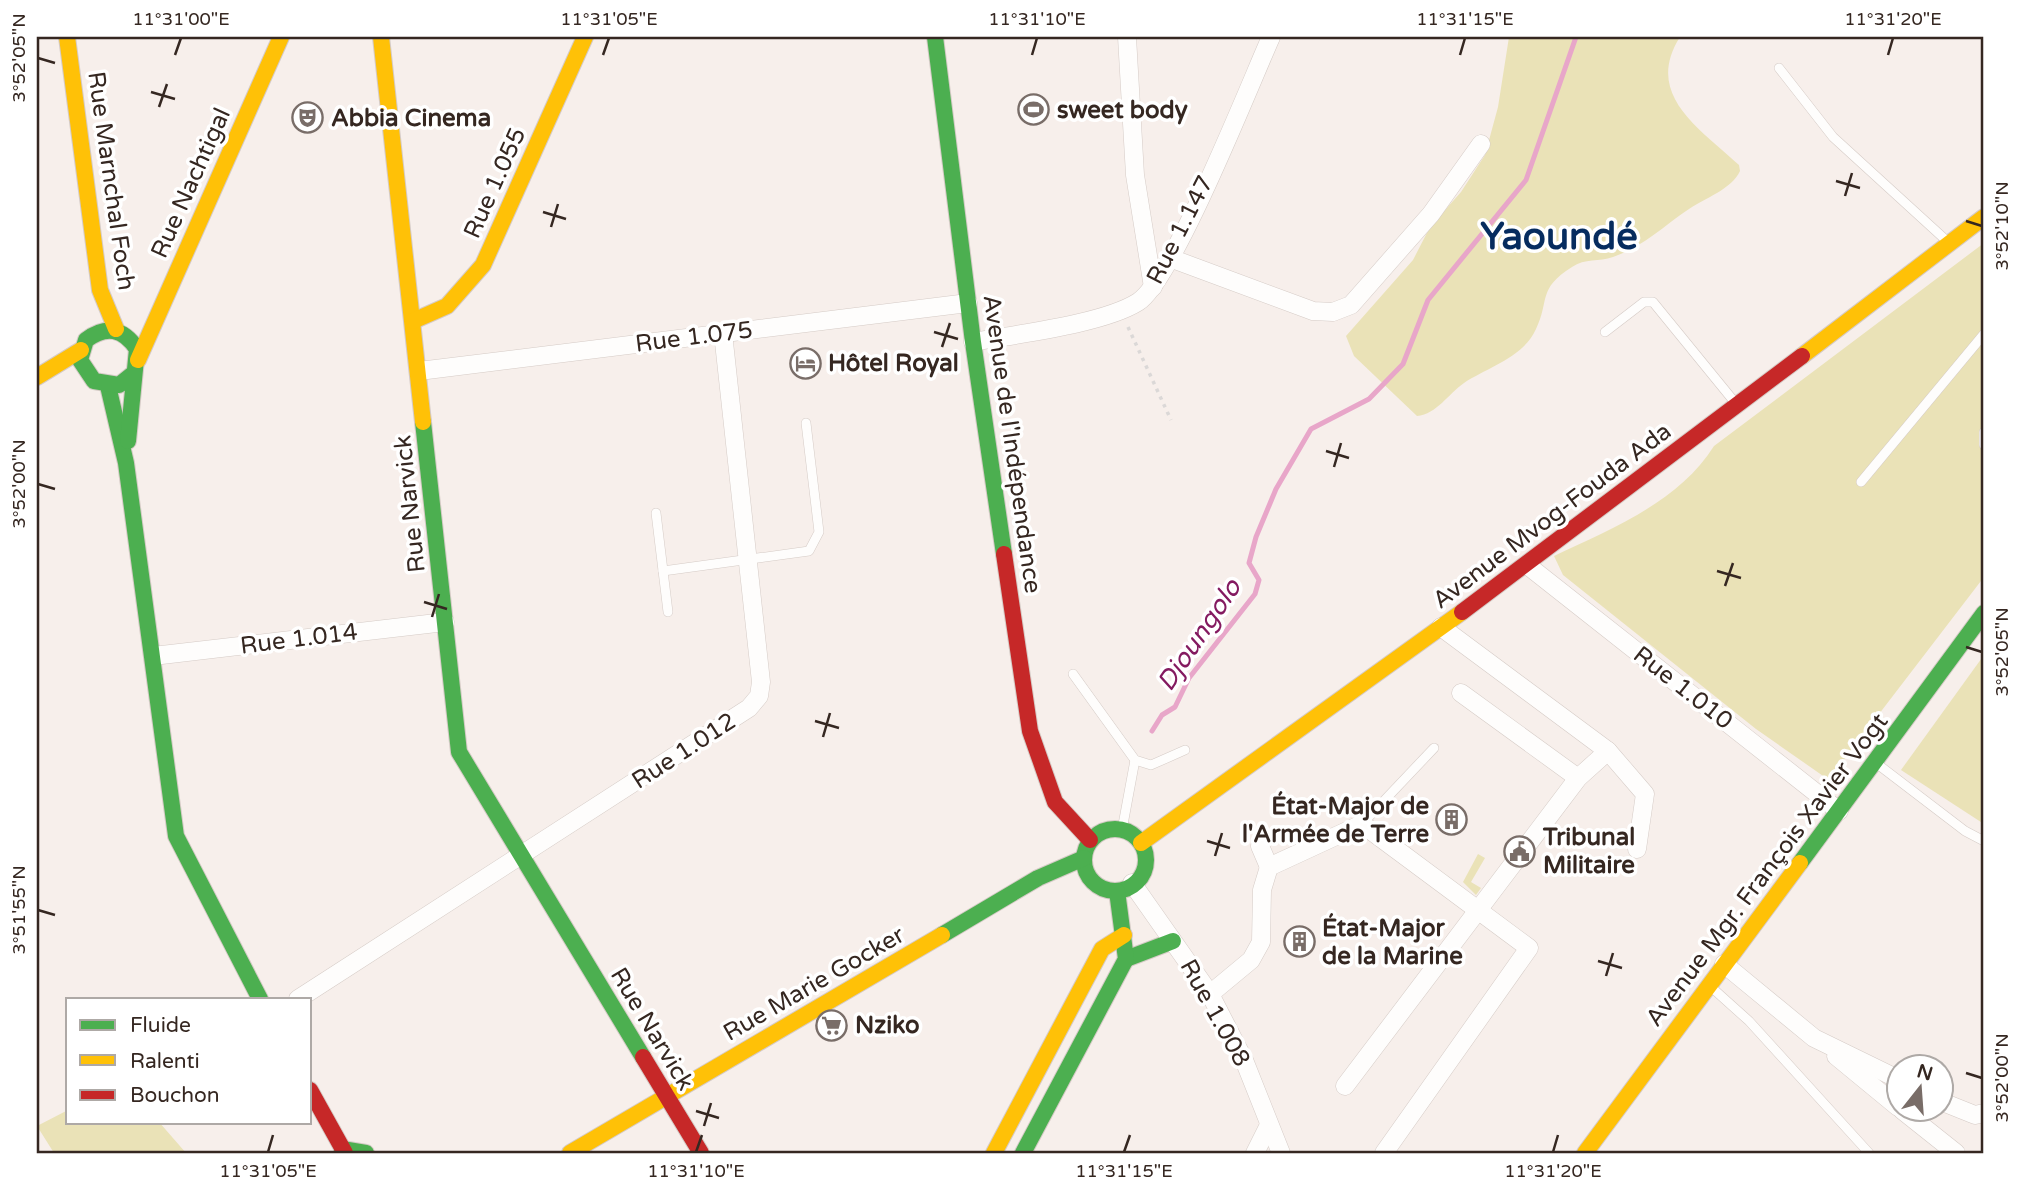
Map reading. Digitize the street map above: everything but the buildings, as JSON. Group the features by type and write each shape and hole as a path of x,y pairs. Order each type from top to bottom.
{"main road":[{"name":"Rue Marnchal Foch","path":"68,37 100,290 116,329"},
{"name":"Rue Nachtigal","path":"136,367 281,37"},
{"name":"Rue Narvick","path":"381,37 459,752 701,1153"},
{"name":"Rue 1.055","path":"414,321 447,306 483,265 585,37"},
{"name":"Avenue de l'Indépendance","path":"935,37 973,342 1030,732 1055,802 1090,840"},
{"name":"Avenue Mvog-Fouda Ada","path":"1141,843 1527,565 1984,217"},
{"path":"37,379 81,350 94,332 100,290"},
{"path":"131,338 153,324"},
{"path":"94,332 116,329 131,338 136,367 126,463"},
{"path":"75,379 81,350"},
{"path":"37,379 75,379 108,386 127,380 136,367"},
{"path":"108,386 126,463 176,836 188,864 259,998"},
{"name":"Avenue Mgr. François Xavier Vogt","path":"1585,1153 1876,763 1984,612"},
{"path":"1108,830 1122,830 1141,843 1146,863 1139,880 1125,887 1104,889 1091,880 1084,858 1090,840 1108,830"},
{"name":"Rue Marie Gocker","path":"570,1153 1038,878 1084,858"},
{"path":"1023,1153 1126,959 1125,887"},
{"path":"998,1152 1102,949 1124,935"},
{"path":"1126,959 1173,941"},
{"path":"1066,1021 1088,1032"},
{"path":"312,1094 343,1151 366,1153"}],"street":[{"path":"1127,37 1135,175 1153,287"},
{"name":"Rue 1.147","path":"973,342 1049,329 1121,311 1141,301 1153,287 1170,258 1271,37"},
{"path":"1170,258 1313,311 1333,312 1350,305 1402,248 1453,186 1480,144"},
{"name":"Rue 1.075","path":"419,371 968,303"},
{"name":"Rue 1.012","path":"300,998 521,858 749,708 759,696 761,682 723,333"},
{"name":"Rue 1.010","path":"1527,565 1839,811"},
{"name":"Rue 1.014","path":"153,656 445,622"},
{"path":"1441,627 1608,751 1646,794 1637,849"},
{"path":"1461,693 1578,778"},
{"path":"1345,1086 1578,778 1608,751"},
{"path":"1269,867 1362,824 1529,948 1384,1153"},
{"path":"1210,994 1251,960 1261,942 1262,890 1269,867 1260,846"},
{"name":"Rue 1.008","path":"1125,887 1173,941 1210,994 1244,1060 1281,1153"},
{"path":"1724,964 1884,1095"},
{"path":"1814,1038 1884,1072"},
{"path":"1954,1106 1975,1115 1984,1113"},
{"path":"1920,1124 1956,1153"},
{"path":"1255,1153 1269,1125"}],"lane":[{"path":"1779,68 1833,137 1950,243"},
{"path":"1605,332 1644,302 1653,302 1738,406"},
{"path":"1861,482 1984,334"},
{"path":"663,571 809,551 819,532 806,422"},
{"path":"1984,432 1984,445"},
{"path":"656,513 668,612"},
{"path":"1073,674 1135,760 1151,765 1185,750"},
{"path":"1362,824 1434,748"},
{"path":"1122,830 1135,760"},
{"path":"1876,763 1965,831 1984,841"},
{"path":"1709,985 1749,1021 1869,1153"}],"path":[{"path":"1121,311 1171,420"}],"shaded area":[{"path":"1509,37 1680,37 1670,58 1668,76 1672,93 1694,124 1739,165 1740,171 1725,188 1689,209 1635,247 1613,257 1577,264 1561,275 1549,289 1536,329 1523,347 1458,387 1431,412 1417,416 1354,356 1346,336 1413,260 1430,227 1461,192 1485,155 1498,107"},
{"path":"1984,243 1984,577 1830,778 1826,778 1756,729 1563,575 1554,556 1620,524 1663,498 1699,466 1714,446"},
{"path":"1984,655 1984,824 1901,770"},
{"path":"1478,854 1485,858 1471,882 1481,888 1476,895 1463,882"},
{"path":"66,1111 66,1124 161,1124 186,1153 54,1153 37,1126"}],"waterway":[{"name":"Djoungolo","path":"1152,731 1162,715 1175,707 1189,678 1255,594 1259,580 1249,563 1256,537 1276,489 1311,429 1369,399 1403,364 1428,300 1526,180 1576,37"}],"traffic: fast":[{"path":"935,37 973,342 1004,554"},
{"path":"128,441 137,349 126,337 114,331 100,332 86,340 80,360 94,381 119,385 134,373"},
{"path":"108,386 126,463 176,836 259,998"},
{"path":"423,422 459,752 643,1057"},
{"path":"1800,863 1984,613"},
{"path":"1115,829 1137,838 1146,860 1137,882 1115,891 1093,882 1084,860 1093,838 1115,829"},
{"path":"942,935 1038,878 1084,858"},
{"path":"1023,1153 1126,959 1117,891"},
{"path":"1126,959 1173,941"},
{"path":"342,1149 366,1153"}],"traffic: slow":[{"path":"67,37 100,290 116,329"},
{"path":"138,360 281,37"},
{"path":"381,37 423,422"},
{"path":"413,321 447,306 483,265 585,37"},
{"path":"1802,356 1984,217"},
{"path":"37,377 81,350"},
{"path":"1141,843 1462,612"},
{"path":"1585,1153 1800,863"},
{"path":"570,1153 942,935"},
{"path":"994,1153 1102,949 1124,935"}],"traffic: jam":[{"path":"1462,612 1802,356"},
{"path":"1004,554 1030,731 1055,802 1090,840"},
{"path":"643,1057 701,1153"},
{"path":"312,1094 345,1153"}],"place":[{"name":"sweet body","path":"1034,110"},
{"name":"Abbia Cinema","path":"308,118"},
{"name":"Hôtel Royal","path":"805,363"},
{"name":"État-Major de l'Armée de Terre","path":"1452,820"},
{"name":"Tribunal Militaire","path":"1520,851"},
{"name":"État-Major de la Marine","path":"1299,942"},
{"name":"Nziko","path":"832,1025"}],"district":[{"name":"Yaoundé","path":"1559,237"}]}
